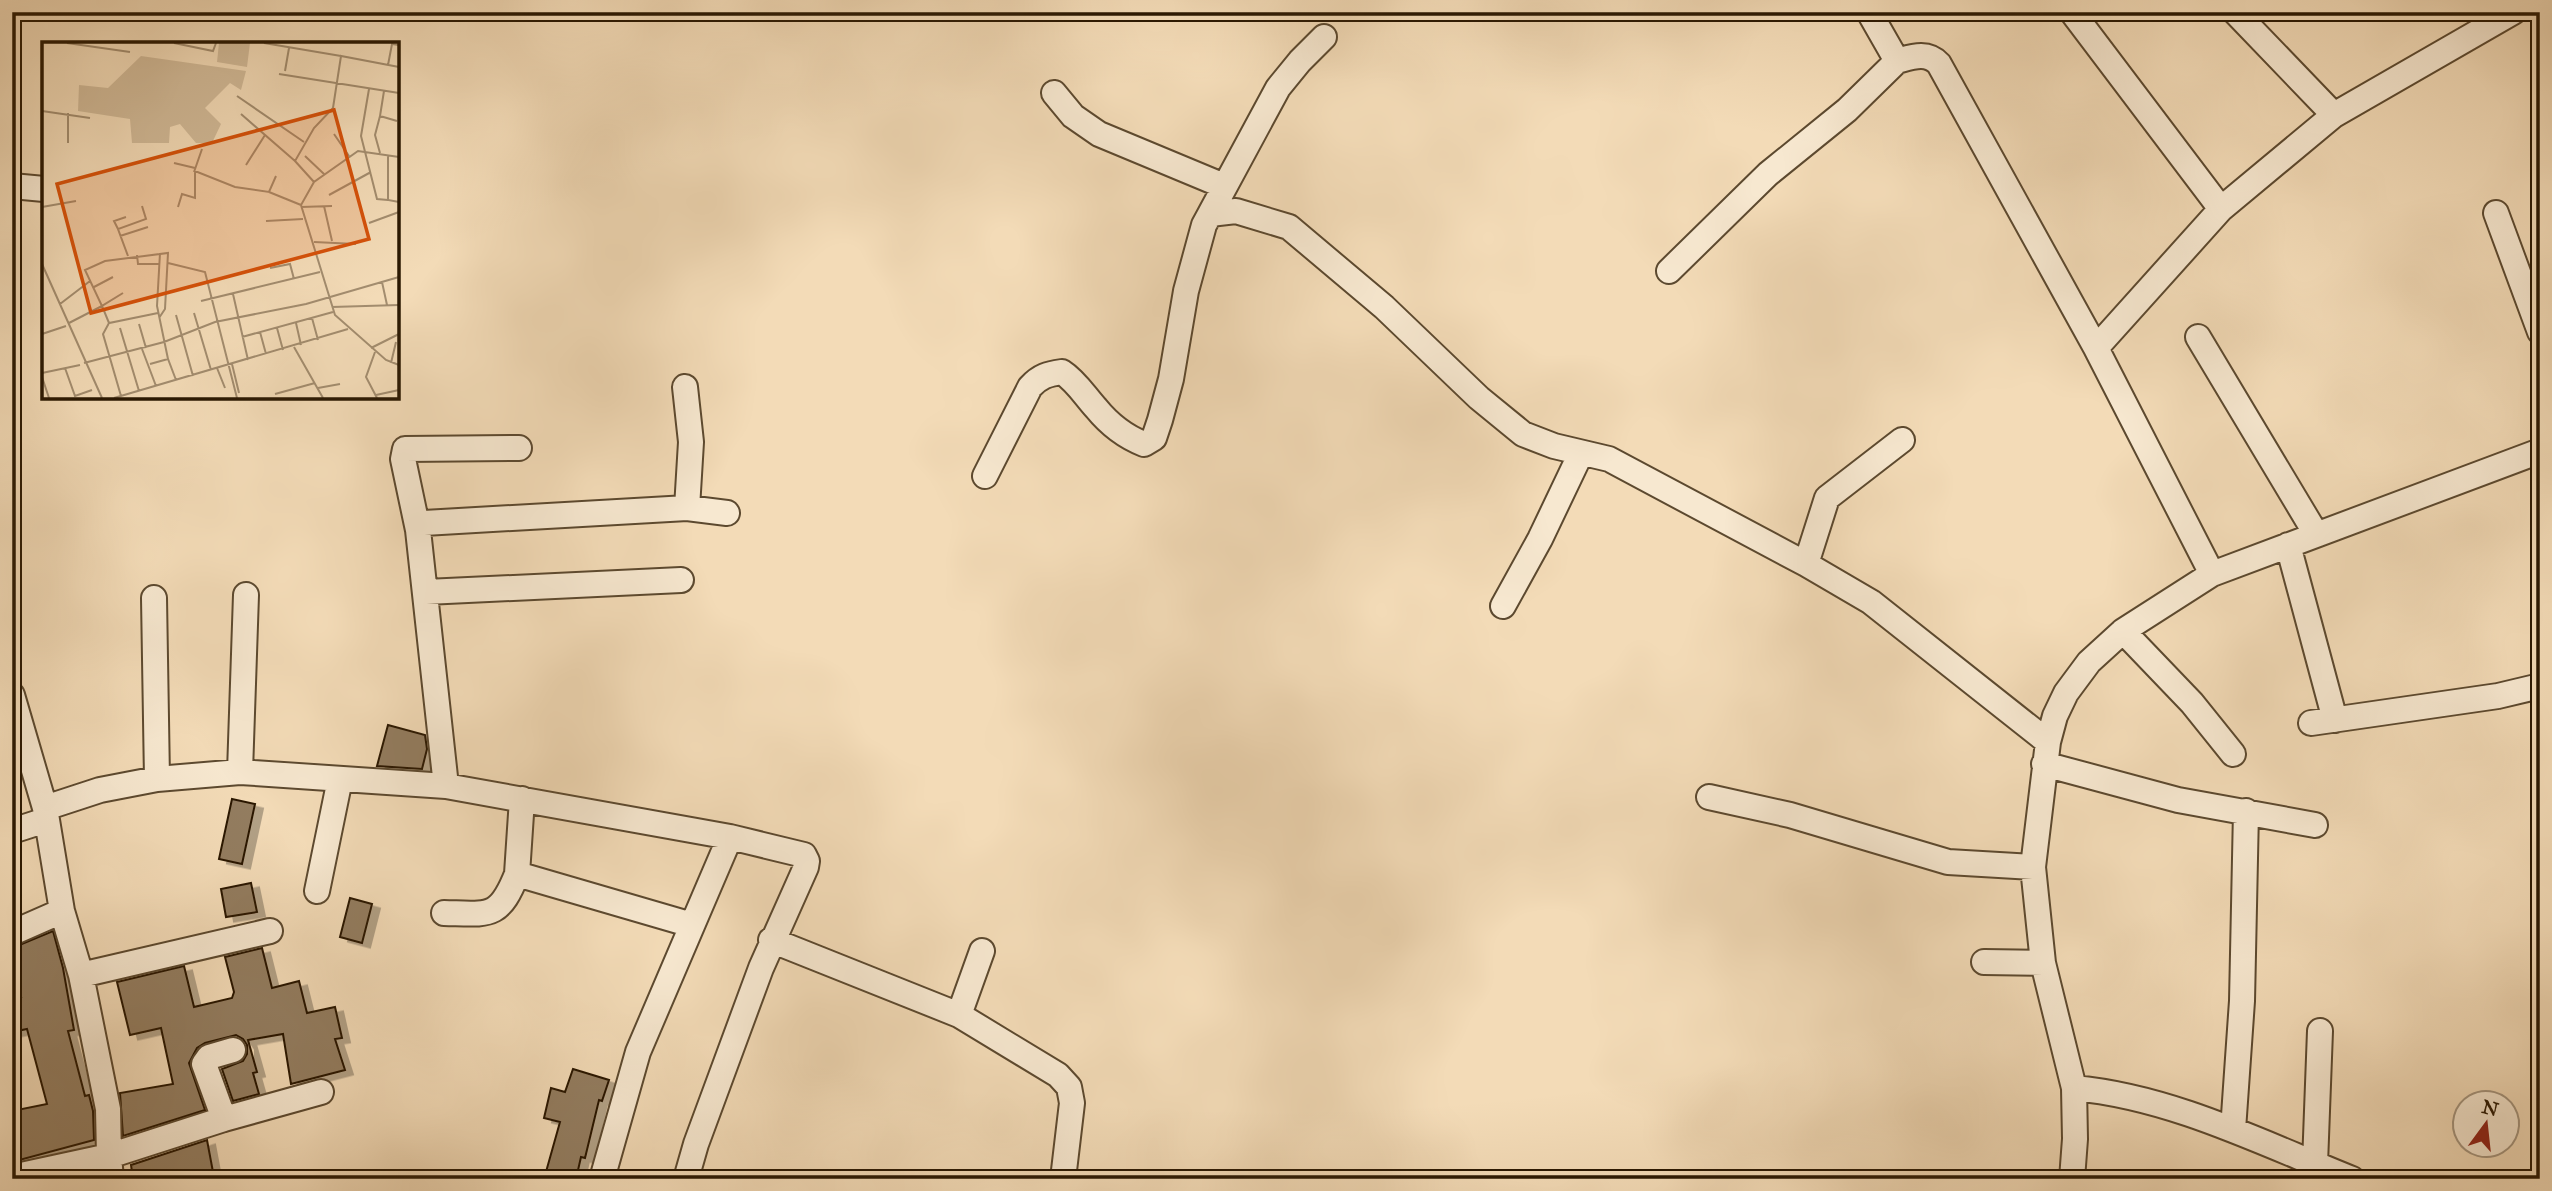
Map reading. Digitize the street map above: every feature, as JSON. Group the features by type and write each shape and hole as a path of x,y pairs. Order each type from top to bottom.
{"street":[{"path":"1869,12 1898,61"},
{"path":"2072,12 2221,209"},
{"path":"2235,12 2334,115"},
{"path":"2096,348 2221,209 2334,115 2513,12"},
{"path":"985,477 1030,387 1039,377 1051,374 1062,372 1071,377 1098,411 1129,438 1144,444 1154,438 1171,379 1186,291 1204,225 1278,88 1324,37"},
{"path":"1669,271 1768,174 1847,110 1898,61 1920,55 1934,59 2096,348 2212,574"},
{"path":"1054,93 1073,116 1099,134 1224,186"},
{"path":"12,186 42,189"},
{"path":"1210,214 1236,211 1289,226 1384,307 1479,398 1523,434 1554,446 1609,458 1806,564 1871,603 2046,753 2178,800 2315,825"},
{"path":"2497,213 2540,332"},
{"path":"2198,337 2316,534"},
{"path":"685,387 691,442 687,509"},
{"path":"1806,564 1827,498 1902,440"},
{"path":"446,786 426,592 418,530 403,459 405,449 519,448"},
{"path":"2072,1179 2075,1139 2074,1088 2043,963 2033,867 2046,753 2055,716 2066,693 2089,662 2123,631 2212,574 2540,452"},
{"path":"1503,606 1540,539 1581,453"},
{"path":"418,530 424,523 687,509 727,513"},
{"path":"2288,545 2323,722 2498,696 2540,686"},
{"path":"426,592 681,580"},
{"path":"240,772 246,595"},
{"path":"154,597 157,779"},
{"path":"2123,631 2192,703 2233,754"},
{"path":"12,695 45,814 62,911 81,975 108,1109 110,1167"},
{"path":"12,831 100,790 157,779 240,772 446,786 800,852 807,861 771,940 696,1144 686,1179"},
{"path":"317,891 340,779"},
{"path":"1709,797 1790,815 1948,862 2033,867"},
{"path":"444,913 474,914 496,909 505,902 517,874 522,799"},
{"path":"2233,1130 2242,1001 2246,811"},
{"path":"602,1179 638,1052 730,837"},
{"path":"517,874 692,925"},
{"path":"12,933 62,911"},
{"path":"81,975 270,931"},
{"path":"771,940 959,1015 1058,1075 1069,1087 1072,1103 1063,1179"},
{"path":"959,1015 982,951"},
{"path":"1984,962 2043,963"},
{"path":"2315,1164 2320,1031"},
{"path":"224,1119 204,1064 209,1057 233,1050"},
{"path":"2074,1088 2127,1097 2233,1130 2352,1179"},
{"path":"12,1177 110,1167 224,1119 321,1092"}],"building":[{"path":"388,725 425,735 427,749 422,769 377,766"},
{"path":"232,799 255,804 242,864 219,859"},
{"path":"251,883 257,912 226,917 221,889"},
{"path":"350,898 372,904 362,943 340,937"},
{"path":"53,931 63,968 74,1030 68,1031 85,1096 89,1095 93,1111 94,1140 12,1162 12,1111 47,1104 27,1029 12,1032 12,998 21,997 12,971 12,948"},
{"path":"262,948 272,988 299,981 307,1013 335,1007 342,1038 335,1039 345,1070 291,1084 283,1034 248,1040 257,1072 253,1073 259,1094 233,1101 222,1069 243,1061 247,1054 247,1045 236,1035 205,1043 197,1048 189,1063 205,1110 123,1136 120,1093 173,1084 161,1028 130,1035 117,982 184,966 194,1007 232,998 234,992 225,957"},
{"path":"573,1069 609,1080 602,1101 599,1100 585,1158 581,1157 576,1179 544,1179 560,1122 544,1118 551,1088 565,1092"},
{"path":"207,1140 213,1172 177,1179 133,1179 131,1165"}]}
